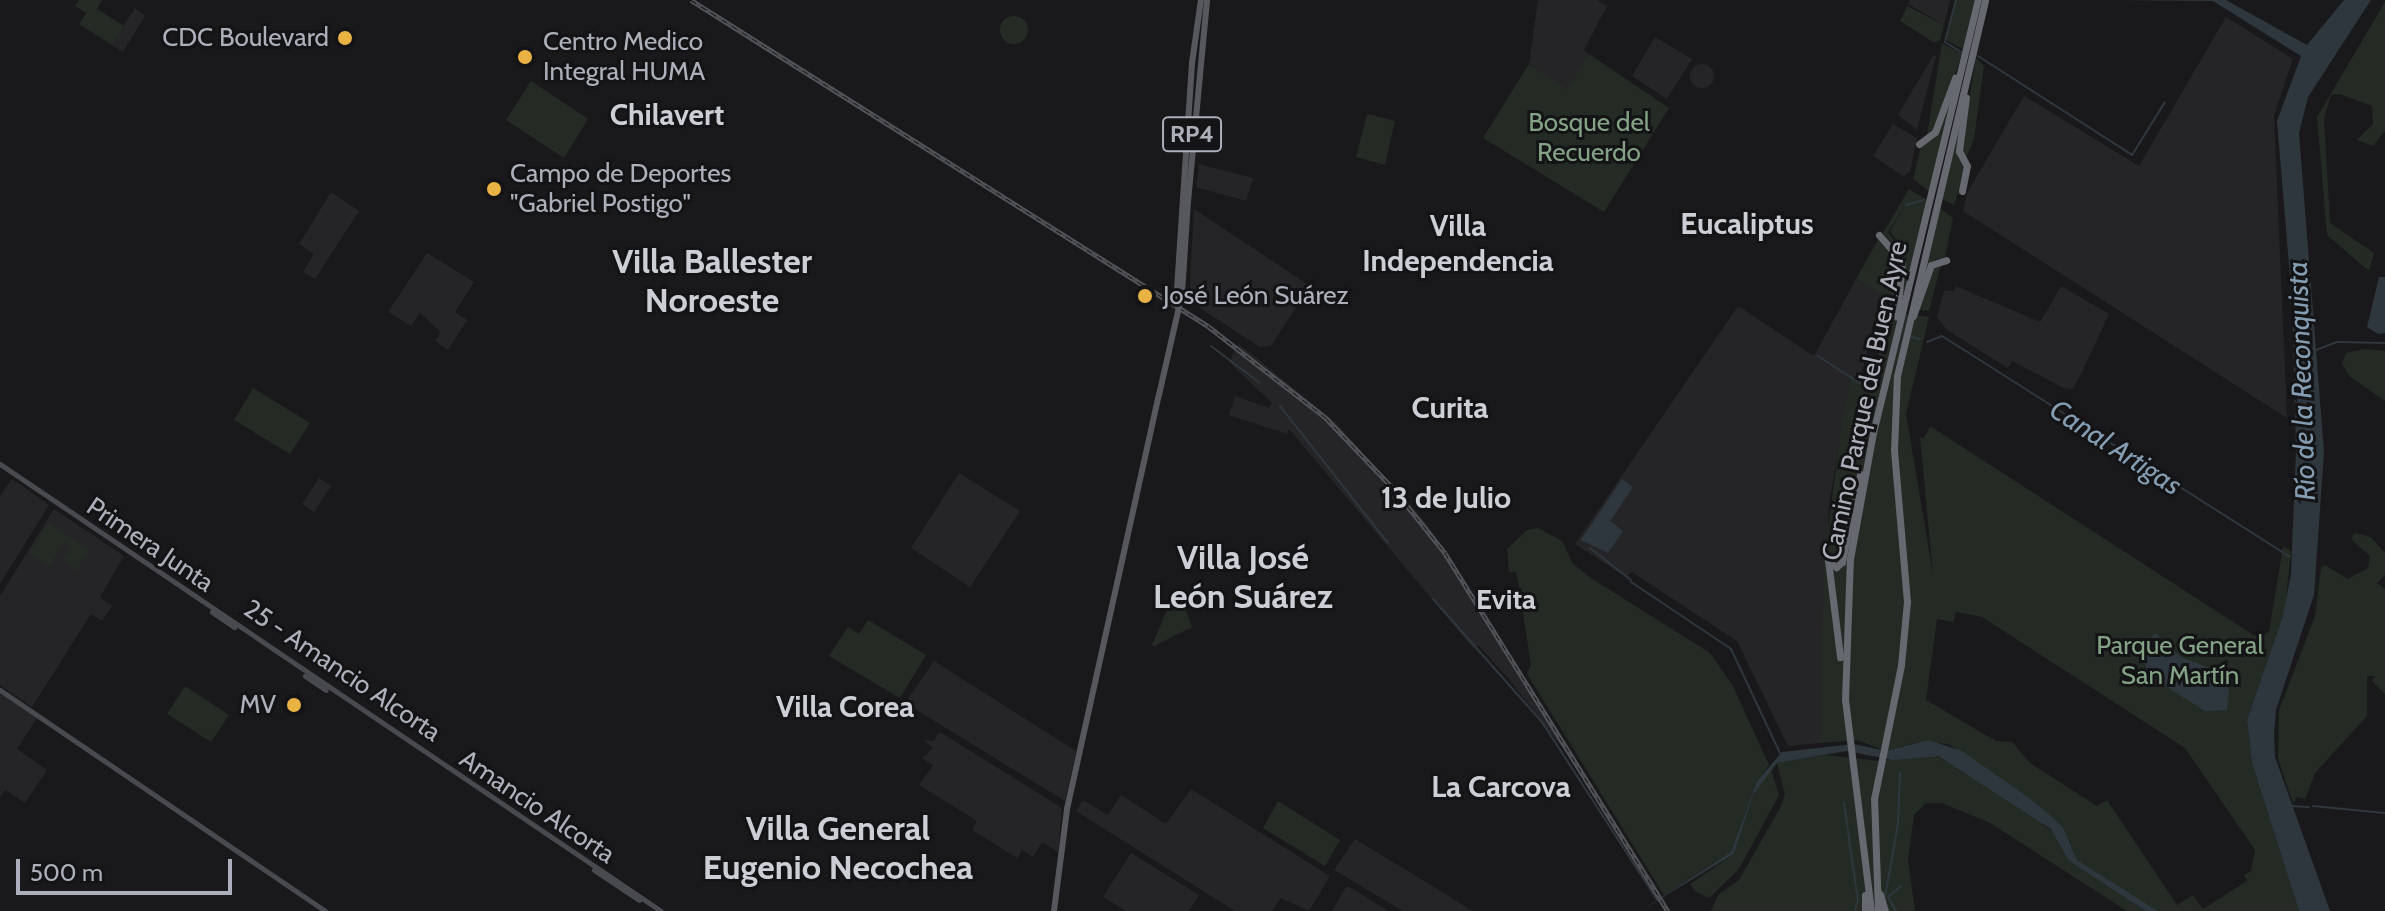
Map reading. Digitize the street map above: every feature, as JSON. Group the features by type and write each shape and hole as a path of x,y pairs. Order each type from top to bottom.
{"highway":[{"name":"Camino Parque del Buen Ayre","path":"1968,56 1978,0"},
{"name":"Camino Parque del Buen Ayre","path":"1878,911 1851,755 1845,700 1848,571 1871,445 1893,351 1985,0"},
{"path":"1923,139 1968,56"},
{"path":"1962,191 1967,166 1959,151 1968,56"},
{"name":"Camino Parque del Buen Ayre","path":"1871,911 1869,863 1879,761 1906,617 1894,431 1902,348 1931,207"},
{"path":"1879,235 1897,249 1903,265 1893,351"},
{"path":"1902,348 1931,265 1946,260"},
{"path":"1845,700 1828,560 1836,567 1842,562 1846,526 1871,445"},
{"path":"1865,911 1869,863"},
{"path":"1869,863 1885,911"}],"main road":[{"name":"RP4","path":"1054,911 1067,809 1102,667 1152,417 1182,294 1201,0"},
{"name":"RP4","path":"1186,202 1207,0"},
{"path":"1191,152 1196,137"},
{"name":"Primera Junta","path":"0,466 316,683"},
{"name":"25 - Amancio Alcorta","path":"0,466 658,911"},
{"name":"Amancio Alcorta","path":"316,683 658,911"},
{"path":"0,690 325,911"}],"shaded area":[{"path":"1538,0 1597,0 1607,6 1584,50 1589,54 1567,90 1529,64"},
{"path":"1910,0 1950,0 1944,25 1908,4"},
{"path":"135,8 145,16 123,52 112,45"},
{"path":"2226,17 2293,59 2274,116 2287,418 1963,211 1967,193 2024,96 2139,166"},
{"path":"1655,37 1692,59 1667,99 1632,76"},
{"path":"1933,56 1936,56 1917,130 1898,115"},
{"path":"1702,64 1711,67 1714,76 1711,85 1702,88 1693,85 1690,76 1693,67"},
{"path":"1893,124 1917,138 1910,172 1903,176 1873,156"},
{"path":"1199,164 1253,178 1246,201 1196,187"},
{"path":"331,192 359,211 315,279 303,272 314,254 299,244"},
{"path":"1194,209 1310,286 1271,346 1260,347 1189,301"},
{"path":"427,253 474,282 455,312 467,320 448,350 435,341 441,332 420,313 411,326 388,312"},
{"path":"1856,279 1890,300 1875,323 1861,375 1851,378 1829,504 1820,743 1788,746 1737,641 1632,572 1626,577 1575,544 1738,306 1814,356"},
{"path":"1956,286 2040,322 2061,286 2109,314 2080,376 2072,389 2064,388 2012,361 2008,368 1947,330 1937,317 1944,290 1954,291"},
{"path":"1239,344 1335,422 1427,524 1662,895 1654,891 1578,768 1508,678 1478,645 1473,648 1289,429 1287,434 1229,415 1235,396 1269,408 1272,403 1229,362"},
{"path":"959,473 1020,511 970,587 911,548"},
{"path":"319,478 331,486 314,512 302,504"},
{"path":"12,479 49,505 0,584 0,496"},
{"path":"54,509 124,556 100,597 112,606 102,621 91,614 32,707 0,685 0,596"},
{"path":"934,661 1076,751 1065,801 905,703"},
{"path":"0,694 37,718 17,749 47,770 25,803 5,790 0,797"},
{"path":"940,732 1062,808 1058,852 1042,842 1033,857 1022,850 1017,858 972,830 977,821 919,785 933,765 922,758 933,748 923,740 933,741"},
{"path":"1191,789 1330,876 1309,911 1281,898 1272,911 1235,911 1076,811 1083,800 1108,815 1121,795 1166,824"},
{"path":"1355,839 1472,911 1403,911 1334,870"},
{"path":"1131,853 1199,895 1189,911 1126,911 1103,897"},
{"path":"1346,887 1350,887 1388,911 1332,911"}],"green space":[{"path":"79,0 102,0 97,9 124,26 112,45 79,24 86,13 75,6"},
{"path":"1957,0 1975,0 1963,49 1946,40"},
{"path":"2385,2 2385,131 2373,146 2357,140 2373,124 2372,106 2339,94 2331,95 2324,118 2330,223 2374,253 2369,271 2327,235 2317,117"},
{"path":"1907,6 1944,25 1940,41 1933,42 1900,21"},
{"path":"1014,16 1024,20 1028,30 1024,40 1014,44 1004,40 1000,30 1004,20"},
{"path":"1942,43 1962,54 1935,132 1927,135"},
{"name":"Bosque del Recuerdo","path":"1589,54 1669,108 1604,212 1483,138 1529,64 1567,89"},
{"path":"1976,58 1984,66 1974,139 1966,159 1961,148"},
{"path":"531,81 588,119 564,158 506,120"},
{"path":"1953,92 1929,191 1913,179 1921,146 1935,136"},
{"path":"1964,97 1957,153 1964,164 1963,179 1954,205 1940,198"},
{"path":"1367,114 1395,121 1385,165 1356,157"},
{"path":"1909,189 1927,200 1899,310 1904,252 1890,231 1905,205 1888,232 1899,246 1902,256 1883,233"},
{"path":"1938,207 1953,218 1945,257 1935,260 1914,309"},
{"path":"1879,238 1898,259 1890,300 1856,279"},
{"path":"1941,264 1929,311 1919,310 1932,268"},
{"name":"Parque General San Martín","path":"1889,312 1929,317 1906,414 1933,574 1920,437 1924,438 1930,426 2258,638 2269,632 2283,546 2291,551 2285,608 2247,720 2252,763 2299,911 2158,911 2077,860 2063,827 1949,744 1918,742 1886,751 1857,740 1820,743 1824,560 1841,430 1851,378 1868,388 1874,385","holes":["1956,612 1982,617 2185,748 2255,850 2251,871 2244,875 2247,881 2203,909 2193,895 2177,905 2107,800 2097,806 2030,763 2012,742 1996,741 1926,700 1937,619 1953,622"]},
{"path":"2364,349 2385,351 2385,401 2349,376 2342,363 2346,353"},
{"path":"253,388 310,423 290,454 234,420"},
{"path":"48,523 89,550 75,572 64,559 71,548 64,543 49,566 29,553"},
{"path":"1538,528 1562,541 1573,564 1591,578 1710,653 1733,686 1769,765 1757,781 1731,852 1664,895 1527,674 1531,665 1519,587 1516,572 1509,572 1507,549 1527,530"},
{"path":"2355,533 2371,537 2385,553 2385,575 2377,583 2385,589 2385,694 2372,681 2375,676 2367,676 2367,716 2315,773 2305,799 2297,797 2293,804 2278,758 2279,710 2315,616 2321,568 2325,565 2348,579 2368,568 2370,556 2351,539"},
{"path":"1177,587 1192,627 1154,646 1152,645"},
{"path":"868,620 926,655 900,698 829,656 848,627 859,634"},
{"path":"185,686 229,715 211,742 167,714"},
{"path":"1923,754 1937,756 2032,815 2059,837 2069,861 2146,911 2127,911 1990,823 1942,803 1926,803 1914,815 1908,859 1915,911 1711,911 1718,895 1739,880 1780,808 1785,795 1777,763 1825,755 1879,761"},
{"path":"1771,769 1779,795 1739,869 1709,898 1695,891 1690,884 1734,854 1753,795"},
{"path":"1278,801 1340,840 1325,866 1263,828"}],"water":[{"name":"Río de la Reconquista","path":"2120,0 2226,0 2307,45 2344,0 2371,0 2308,97 2299,133 2324,452 2314,595 2276,710 2274,733 2275,757 2330,911 2299,911 2252,763 2247,720 2283,615 2291,574 2296,451 2292,301 2277,121 2301,56 2213,1"},
{"path":"2379,277 2385,277 2385,333 2378,334 2367,327"},
{"path":"1622,479 1633,487 1610,521 1623,531 1608,553 1581,540"},
{"path":"2155,633 2181,657 2220,672 2229,690 2227,710 2205,711 2148,675 2141,648"},
{"path":"1928,740 1962,751 2032,800 2063,827 2077,860 2158,911 2146,911 2069,861 2051,829 1938,756 1893,760 1847,751 1777,763 1753,795 1734,854 1640,911 1731,852 1757,781 1782,752 1854,744 1886,751"}],"waterway":[{"path":"1956,0 1945,42 1961,52"},
{"path":"1978,56 2132,155 2165,102"},
{"path":"1906,205 1924,200"},
{"name":"Canal Artigas","path":"1818,356 1866,387 1873,386 1899,264"},
{"name":"Canal Artigas","path":"1927,342 1942,336 2290,557"},
{"name":"Canal Artigas","path":"1911,337 1920,339"},
{"path":"2316,350 2337,342 2385,343"},
{"path":"1211,346 1260,383"},
{"path":"1280,406 1388,543"},
{"path":"1590,548 1631,580"},
{"path":"1631,582 1731,649 1780,753"},
{"path":"1433,599 1542,722 1657,900"},
{"path":"1885,898 1898,823 1900,773"},
{"path":"1844,803 1858,901"},
{"path":"2290,806 2309,807"},
{"path":"2313,806 2385,813"},
{"path":"1896,911 1888,897 1901,886"},
{"path":"1855,911 1857,902"}],"railway":[{"path":"691,0 1208,326 1326,418 1393,488 1445,553 1668,911"}],"place":[{"name":"CDC Boulevard","path":"345,38"},
{"name":"Centro Medico Integral HUMA","path":"525,57"},
{"name":"Campo de Deportes \"Gabriel Postigo\"","path":"494,189"},
{"name":"José León Suárez","path":"1145,296"},
{"name":"MV","path":"294,705"}],"district":[{"name":"Chilavert","path":"667,115"},
{"name":"Eucaliptus","path":"1747,224"},
{"name":"Villa Independencia","path":"1458,243"},
{"name":"Villa Ballester Noroeste","path":"712,280"},
{"name":"Curita","path":"1450,408"},
{"name":"13 de Julio","path":"1446,498"},
{"name":"Villa José León Suárez","path":"1243,576"},
{"name":"Evita","path":"1506,599"},
{"name":"Villa Corea","path":"845,707"},
{"name":"La Carcova","path":"1501,787"},
{"name":"Villa General Eugenio Necochea","path":"838,848"}]}
